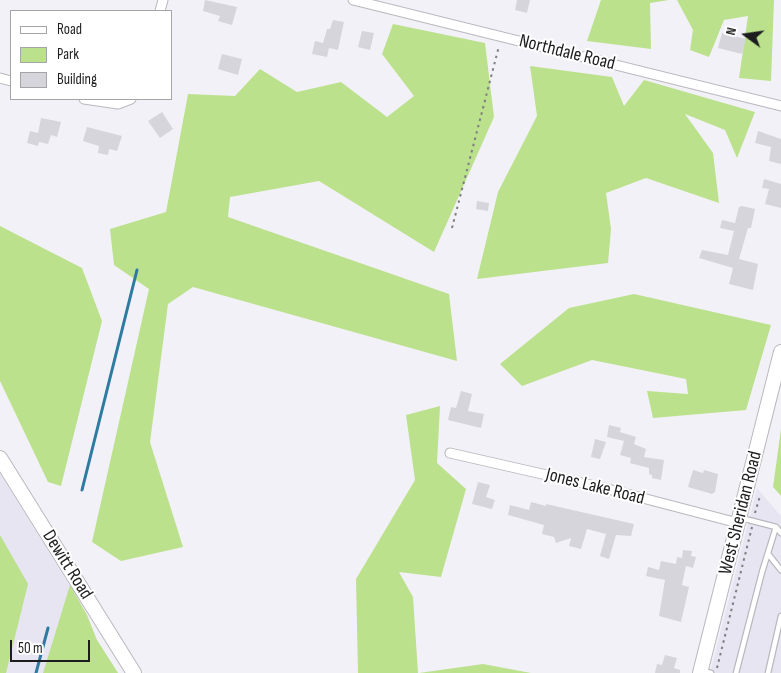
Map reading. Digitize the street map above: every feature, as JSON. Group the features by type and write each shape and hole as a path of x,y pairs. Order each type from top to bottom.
{"street":[{"name":"Northdale Road","path":"353,0 781,106"},
{"path":"88,100 105,104 118,104 130,100"},
{"name":"West Sheridan Road","path":"704,672 744,520 781,352"},
{"name":"Jones Lake Road","path":"450,453 744,520"},
{"name":"Dewitt Road","path":"0,458 134,673"}],"lane":[{"path":"744,520 776,527 781,532"},
{"path":"736,673 762,572 776,527"},
{"path":"769,554 781,570"},
{"path":"768,673 781,616"}],"path":[{"path":"452,228 501,37"},
{"path":"716,673 744,520 760,496"}],"shaded area":[{"path":"0,473 82,606 97,640 118,673 0,673"},
{"path":"757,488 781,516 781,673 710,673"}],"green space":[{"path":"601,0 669,0 650,3 651,49 587,41"},
{"path":"677,0 774,0 771,81 739,78 748,16 724,20 709,57 690,50 693,30"},
{"path":"393,24 485,43 494,117 434,252 319,181 230,197 228,217 449,294 457,361 193,287 168,304 150,442 183,547 121,561 92,542 149,289 114,265 110,229 166,212 188,94 235,96 260,69 297,92 341,82 387,117 414,96 382,54"},
{"path":"530,66 612,77 624,106 644,80 755,112 737,158 725,130 685,114 713,153 719,203 646,178 606,193 611,229 608,263 477,279 498,192 537,116"},
{"path":"0,226 82,268 102,321 61,486 48,482 0,381"},
{"path":"634,294 771,325 746,410 653,418 647,391 688,394 686,379 592,360 522,386 500,364 569,308"},
{"path":"440,406 437,463 466,489 441,577 399,572 413,597 418,673 358,673 356,579 415,480 406,415"},
{"path":"781,429 781,496 773,487"},
{"path":"0,535 28,584 6,673 0,673"},
{"path":"70,585 87,615 97,640 118,673 43,673"},
{"path":"483,664 531,673 419,673"}],"building":[{"path":"205,0 237,7 232,25 218,21 220,16 203,11"},
{"path":"517,0 530,0 527,13 515,10"},
{"path":"333,20 344,22 338,50 329,48 327,57 312,54 315,41 323,43 327,29 330,29"},
{"path":"362,31 374,33 370,50 358,47"},
{"path":"722,33 746,39 742,54 718,48"},
{"path":"222,54 242,59 238,75 218,69"},
{"path":"162,112 173,129 160,138 148,121"},
{"path":"41,118 61,122 57,137 51,135 48,144 39,142 38,146 27,143 30,131 38,133"},
{"path":"87,127 122,136 117,151 109,149 108,155 98,153 99,146 83,141"},
{"path":"758,131 781,139 781,164 769,161 771,147 755,143"},
{"path":"764,179 781,184 781,208 765,204 769,189 762,188"},
{"path":"477,201 489,203 488,211 476,209"},
{"path":"739,207 755,209 751,228 748,228 739,259 758,264 753,290 729,284 733,268 699,258 702,250 728,255 734,231 720,228 722,220 735,223"},
{"path":"461,391 472,394 468,411 484,414 481,428 448,420 451,407 456,408"},
{"path":"609,425 621,428 620,432 636,437 634,444 629,442 646,449 644,457 664,460 661,480 652,478 652,475 649,474 649,468 630,463 631,458 620,455 624,441 607,437"},
{"path":"595,439 606,442 600,459 591,457"},
{"path":"693,470 703,473 704,470 718,474 715,492 712,494 688,487"},
{"path":"478,482 490,485 486,497 495,500 492,509 472,504"},
{"path":"531,502 634,524 631,536 616,535 609,559 600,556 606,534 587,529 581,549 569,546 571,538 556,543 554,537 542,534 544,525 508,515 510,505 529,510"},
{"path":"683,550 692,551 691,556 696,557 693,568 686,566 682,585 689,587 681,622 659,616 665,580 646,576 648,567 659,570 661,561 676,564 677,557 682,558"},
{"path":"665,655 677,658 674,668 680,670 680,673 655,673 657,664 662,665"}],"waterway":[{"path":"82,490 137,270"},
{"path":"36,673 48,628"}]}
